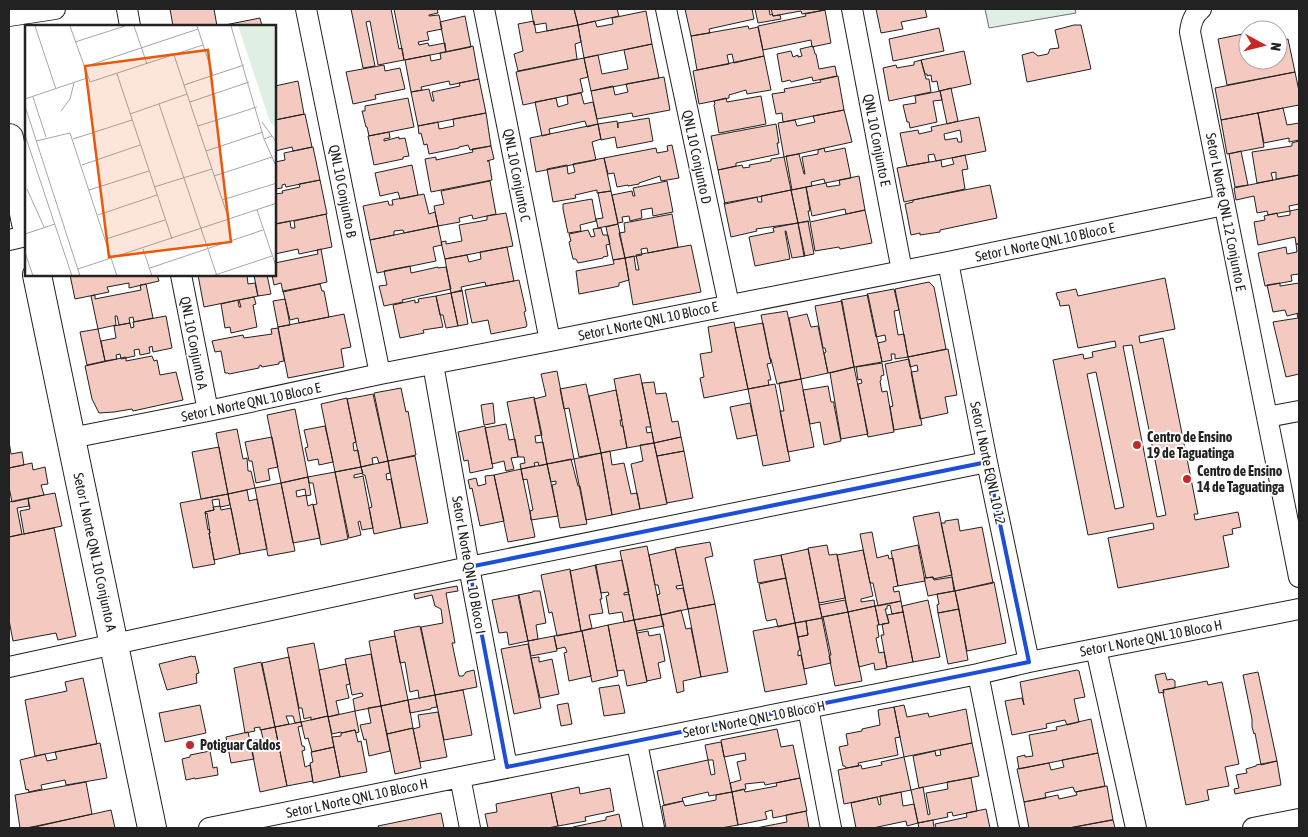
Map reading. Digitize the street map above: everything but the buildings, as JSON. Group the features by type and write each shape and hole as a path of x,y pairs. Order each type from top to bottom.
{"main road":[{"path":"9,138 25,218"},
{"name":"Setor L Norte QNL 10 Conjunto A","path":"37,276 152,828"}],"street":[{"path":"9,16 55,9"},
{"path":"127,9 130,25"},
{"name":"QNL 10 Conjunto B","path":"306,9 380,374"},
{"name":"QNL 10 Conjunto C","path":"484,9 550,341"},
{"name":"QNL 10 Conjunto D","path":"666,9 729,305"},
{"name":"QNL 10 Conjunto E","path":"852,9 902,271"},
{"name":"Setor L Norte QNL 12 Conjunto E","path":"1201,9 1196,12 1190,32 1299,577"},
{"name":"Setor L Norte QNL 10 Bloco E","path":"71,438 208,412 380,374 948,262 1224,205"},
{"path":"9,240 25,236"},
{"name":"Setor L Norte EQNL 10 12","path":"948,262 1029,662"},
{"name":"QNL 10 Conjunto A","path":"180,276 208,412"},
{"name":"Setor L Norte QNL 10 Bloco I","path":"433,364 507,767"},
{"path":"1267,417 1299,411"},
{"path":"9,667 469,567 987,462"},
{"name":"Setor L Norte QNL 10 Bloco H","path":"209,828 292,820 460,777 507,767 637,743 1029,662 1299,609"},
{"path":"1096,649 1136,828"},
{"path":"978,674 1009,828"},
{"path":"808,708 832,828"},
{"path":"637,743 654,828"},
{"path":"460,777 470,828"},
{"path":"1253,828 1299,819"}],"highlighted area":[{"path":"987,462 1029,662 507,767 469,567"}],"green space":[{"path":"985,9 1075,9 1076,13 989,28"}],"place":[{"name":"Centro de Ensino 19 de Taguatinga","path":"1137,445"},
{"name":"Centro de Ensino 14 de Taguatinga","path":"1187,479"},
{"name":"Potiguar Caldos","path":"190,745"}]}
